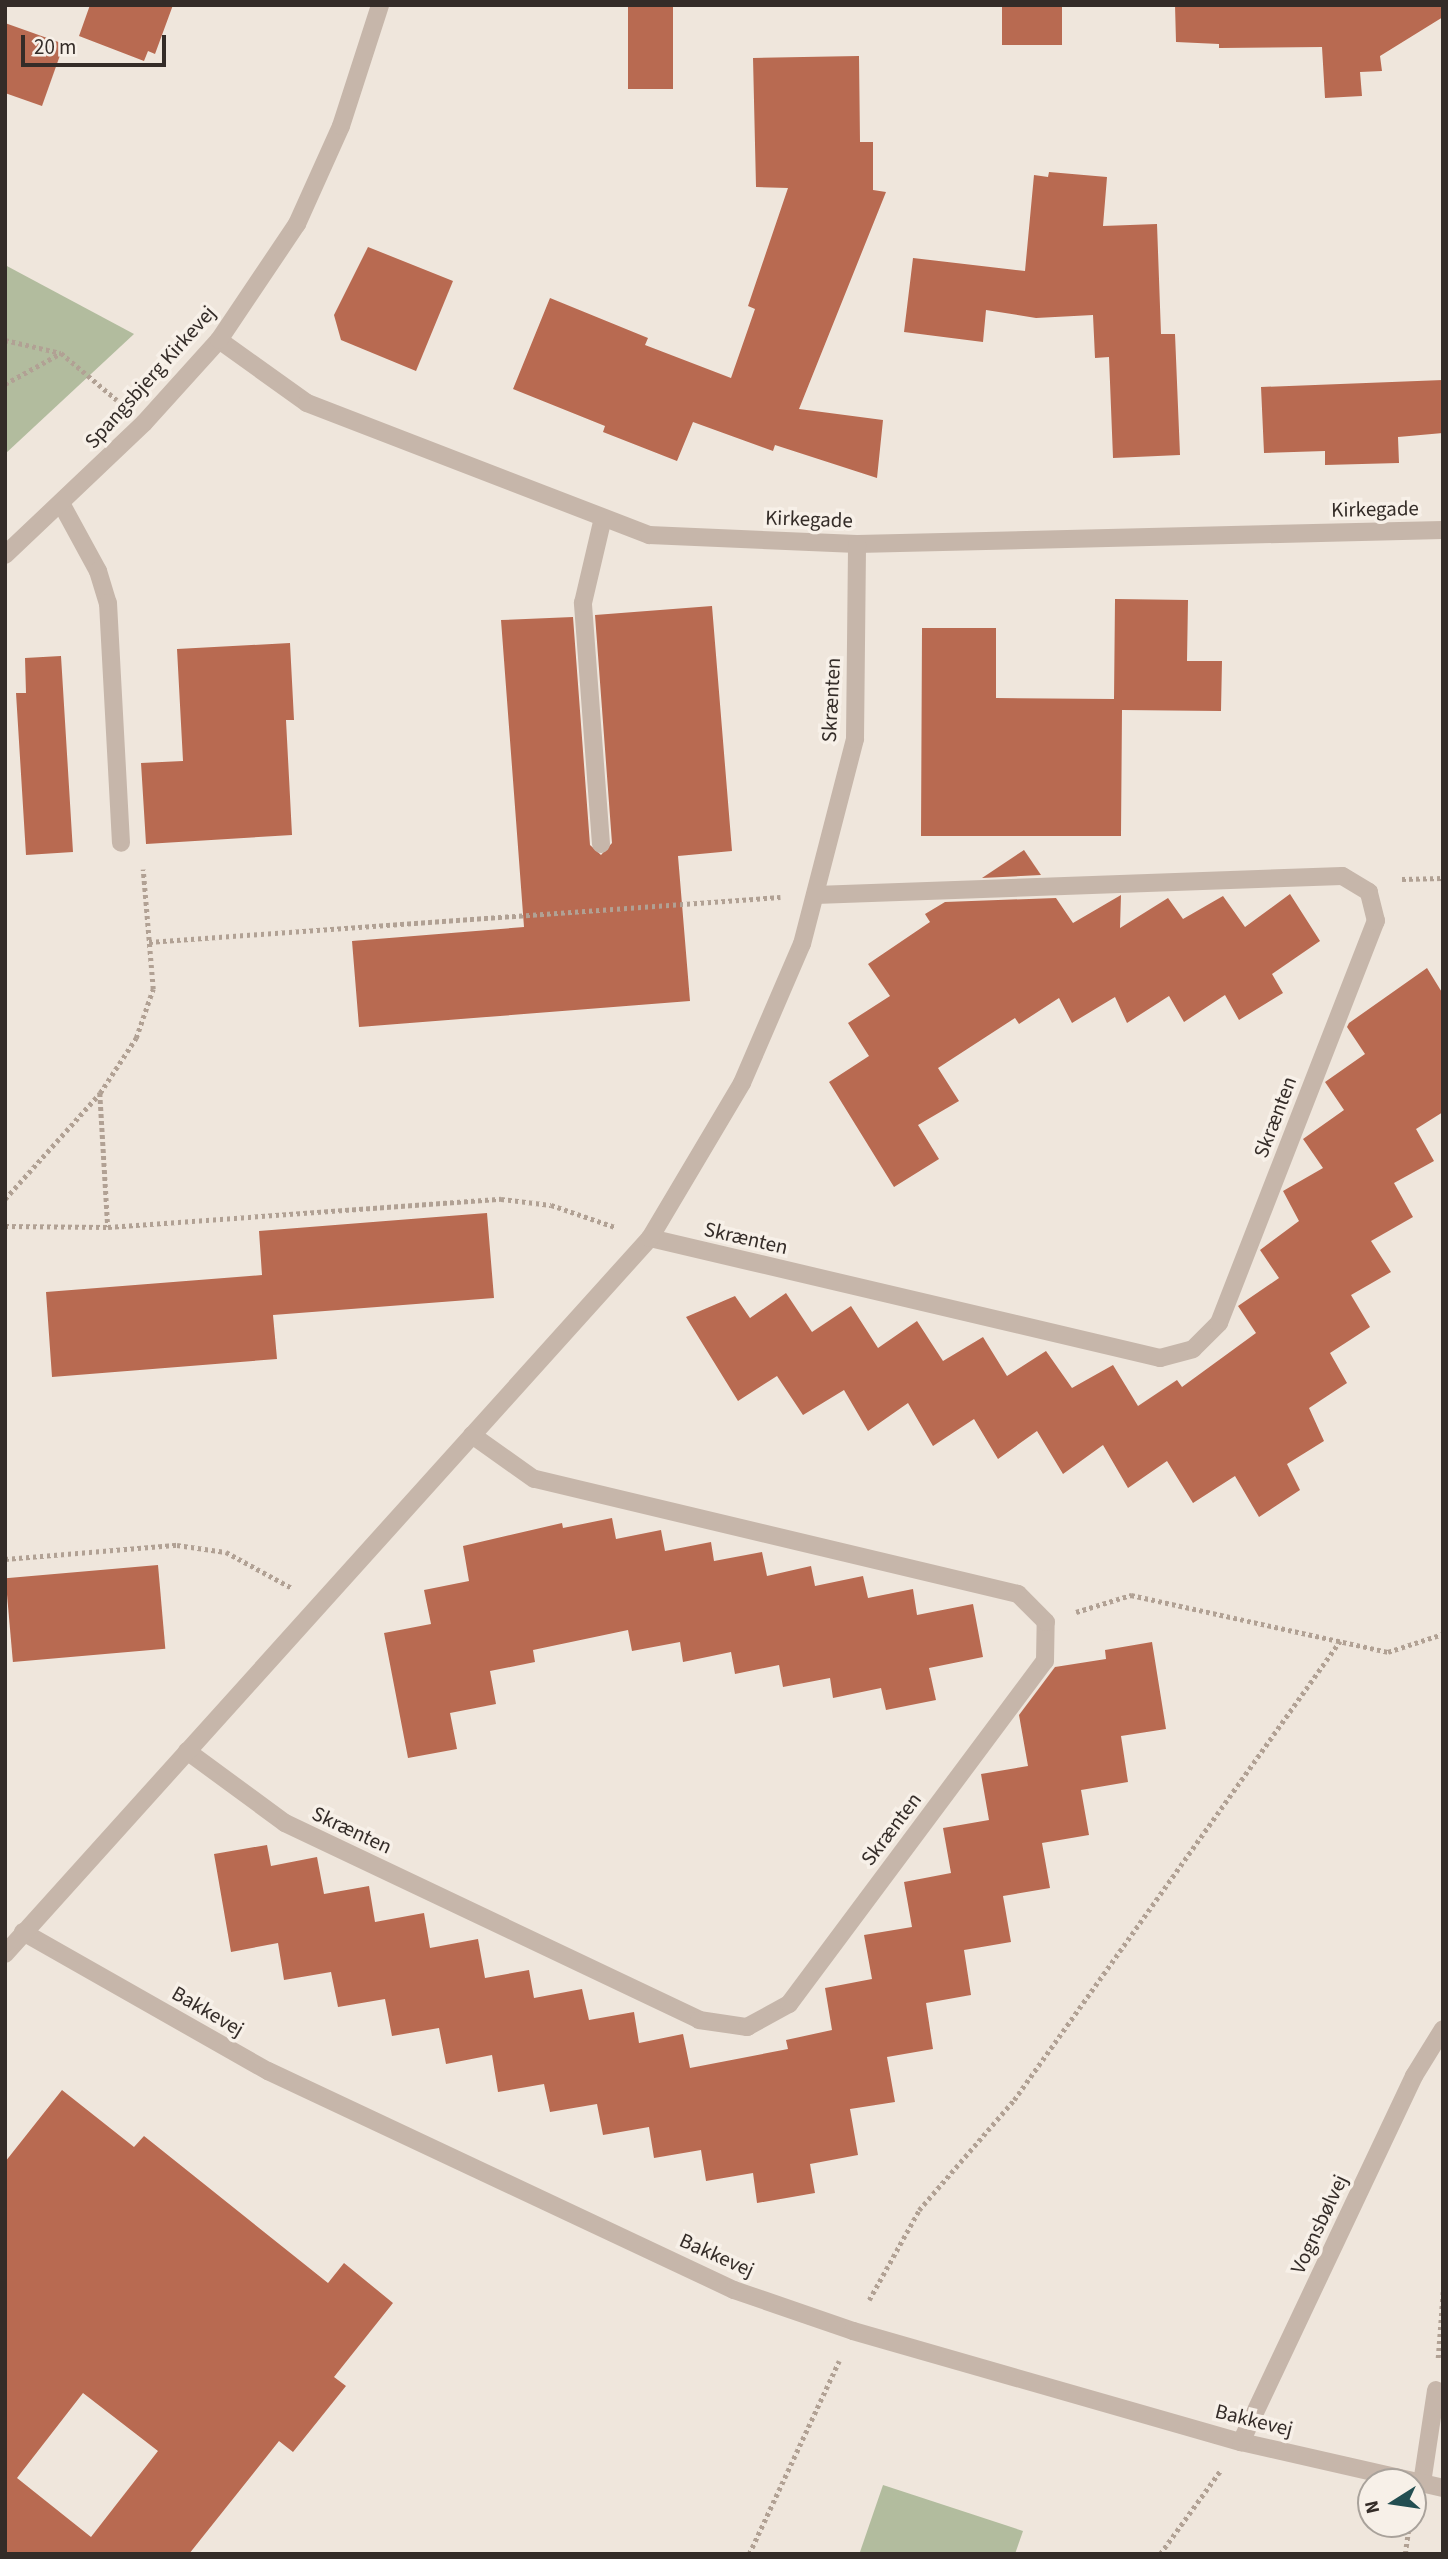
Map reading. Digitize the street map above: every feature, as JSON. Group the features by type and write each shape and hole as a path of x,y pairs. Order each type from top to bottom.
{"street":[{"name":"Spangsbjerg Kirkevej","path":"5,555 62,505 144,423 219,340 297,225 341,126 380,5"},
{"name":"Kirkegade","path":"219,340 307,403 649,535 857,544 1443,530"},
{"path":"62,505 98,571 108,603 121,843"},
{"path":"601,844 583,603 603,518"},
{"name":"Skrænten","path":"5,1954 650,1238 742,1083 802,944 855,738 857,544"},
{"name":"Skrænten","path":"650,1238 1160,1357 1193,1349 1219,1323 1376,921 1369,892 1342,876 815,895"},
{"path":"472,1434 534,1479 1018,1594 1046,1622"},
{"name":"Skrænten","path":"187,1751 285,1823 699,2020 747,2026 789,2004 1045,1661 1046,1622"},
{"name":"Bakkevej","path":"23,1932 268,2071 734,2290 853,2331 1241,2442 1357,2468"},
{"name":"Vognsbølvej","path":"1241,2442 1414,2076 1443,2029"},
{"path":"1424,2468 1436,2390"}],"path":[{"path":"5,340 61,353 144,423"},
{"path":"5,384 61,353"},
{"path":"5,1199 100,1093 136,1038 153,989 143,862 121,843"},
{"path":"149,942 815,895"},
{"path":"100,1093 108,1227"},
{"path":"5,1226 108,1227 501,1199 551,1205 650,1238"},
{"path":"5,1559 177,1545 226,1552 320,1604"},
{"path":"1046,1622 1131,1595 1388,1652 1443,1634"},
{"path":"749,2554 853,2331 919,2210 1014,2100 1340,1641"},
{"path":"1436,2390 1443,2291"},
{"path":"1160,2554 1241,2442"}],"green space":[{"path":"5,265 134,334 5,454"},
{"path":"883,2485 1023,2531 1015,2554 860,2552"}],"building":[{"path":"90,5 173,5 155,54 148,51 144,61 79,36"},
{"path":"628,5 673,5 673,89 628,89"},
{"path":"1002,5 1062,5 1062,45 1002,45"},
{"path":"1175,5 1443,5 1443,17 1380,56 1382,71 1360,72 1362,96 1325,98 1322,47 1219,48 1219,44 1176,42"},
{"path":"5,23 64,44 42,106 5,93"},
{"path":"859,56 860,142 873,142 873,190 886,192 799,409 883,420 877,478 775,445 773,451 693,422 677,461 603,432 605,426 513,389 550,298 648,338 645,345 731,378 755,309 748,306 788,188 756,187 753,58"},
{"path":"1049,172 1107,177 1103,226 1157,224 1161,334 1175,334 1180,455 1113,458 1109,357 1095,358 1093,315 1036,318 986,310 983,342 904,332 913,258 1025,271 1034,175 1048,177"},
{"path":"368,247 453,281 416,371 341,340 334,315"},
{"path":"1443,380 1443,433 1398,437 1399,463 1325,465 1325,451 1264,453 1261,387"},
{"path":"1115,599 1188,600 1187,661 1222,661 1221,711 1122,710 1121,836 921,836 922,628 996,628 996,698 1114,699"},
{"path":"712,606 732,851 678,856 690,1001 359,1027 352,941 524,927 501,620 573,617 590,845 601,855 612,843 595,615"},
{"path":"290,643 294,720 286,720 292,835 146,844 141,763 183,761 177,649"},
{"path":"61,656 73,852 26,855 16,693 26,693 25,658"},
{"path":"1024,850 1041,875 982,878"},
{"path":"1290,894 1320,941 1272,974 1283,993 1239,1020 1225,995 1184,1022 1169,996 1127,1023 1115,997 1072,1023 1059,998 1019,1024 1015,1018 938,1068 959,1101 918,1125 939,1159 894,1187 829,1082 869,1056 848,1023 890,996 868,964 930,922 925,914 945,902 1056,898 1073,923 1121,895 1120,928 1168,898 1183,919 1223,896 1245,927"},
{"path":"1427,968 1443,994 1443,1112 1416,1129 1434,1161 1394,1183 1413,1217 1371,1241 1391,1272 1351,1295 1370,1327 1330,1353 1347,1383 1309,1408 1324,1441 1287,1464 1300,1490 1259,1517 1235,1476 1193,1503 1167,1461 1128,1488 1103,1445 1063,1474 1037,1431 998,1459 974,1419 933,1446 908,1403 868,1431 844,1390 803,1415 777,1376 738,1401 686,1317 735,1296 750,1318 786,1293 812,1332 851,1306 878,1348 917,1321 943,1361 983,1337 1007,1376 1046,1351 1072,1388 1113,1365 1138,1406 1177,1380 1182,1387 1256,1333 1238,1306 1279,1278 1260,1250 1299,1221 1283,1191 1323,1168 1303,1139 1344,1110 1325,1082 1365,1054 1347,1027 1349,1023"},
{"path":"487,1213 494,1298 273,1315 277,1359 52,1377 46,1292 262,1275 259,1231"},
{"path":"612,1518 616,1539 661,1530 665,1551 711,1542 714,1561 762,1552 767,1576 811,1566 815,1586 863,1576 868,1598 913,1589 917,1615 973,1604 983,1657 929,1668 936,1700 886,1710 881,1688 833,1698 830,1678 783,1687 779,1665 735,1674 731,1652 683,1662 680,1642 632,1651 628,1630 533,1650 535,1662 490,1671 496,1704 450,1713 457,1749 408,1758 384,1633 431,1624 424,1590 469,1581 463,1546 562,1523 563,1528"},
{"path":"158,1565 165,1649 13,1662 6,1578"},
{"path":"1152,1642 1166,1729 1121,1736 1128,1782 1081,1790 1089,1835 1042,1843 1050,1888 1003,1896 1011,1942 964,1950 971,1995 926,2003 933,2049 887,2057 895,2102 850,2109 858,2155 810,2164 815,2193 757,2203 753,2173 706,2181 701,2150 654,2158 649,2127 603,2135 597,2104 550,2112 544,2084 498,2092 492,2055 446,2064 439,2028 392,2036 385,1999 338,2007 331,1972 284,1980 278,1943 231,1952 214,1854 267,1845 271,1866 317,1857 324,1894 369,1886 375,1922 424,1913 430,1948 478,1939 485,1978 529,1970 534,1998 582,1989 589,2020 634,2012 639,2043 683,2034 690,2068 788,2049 786,2040 832,2030 825,1988 872,1979 864,1935 912,1927 904,1882 951,1873 943,1828 989,1820 981,1774 1028,1766 1019,1715 1055,1667 1106,1659 1105,1650"},
{"path":"62,2090 134,2147 144,2136 328,2283 344,2263 393,2303 334,2377 346,2386 293,2452 279,2441 189,2554 5,2554 5,2162","holes":["83,2393 158,2451 91,2537 17,2478"]}]}
